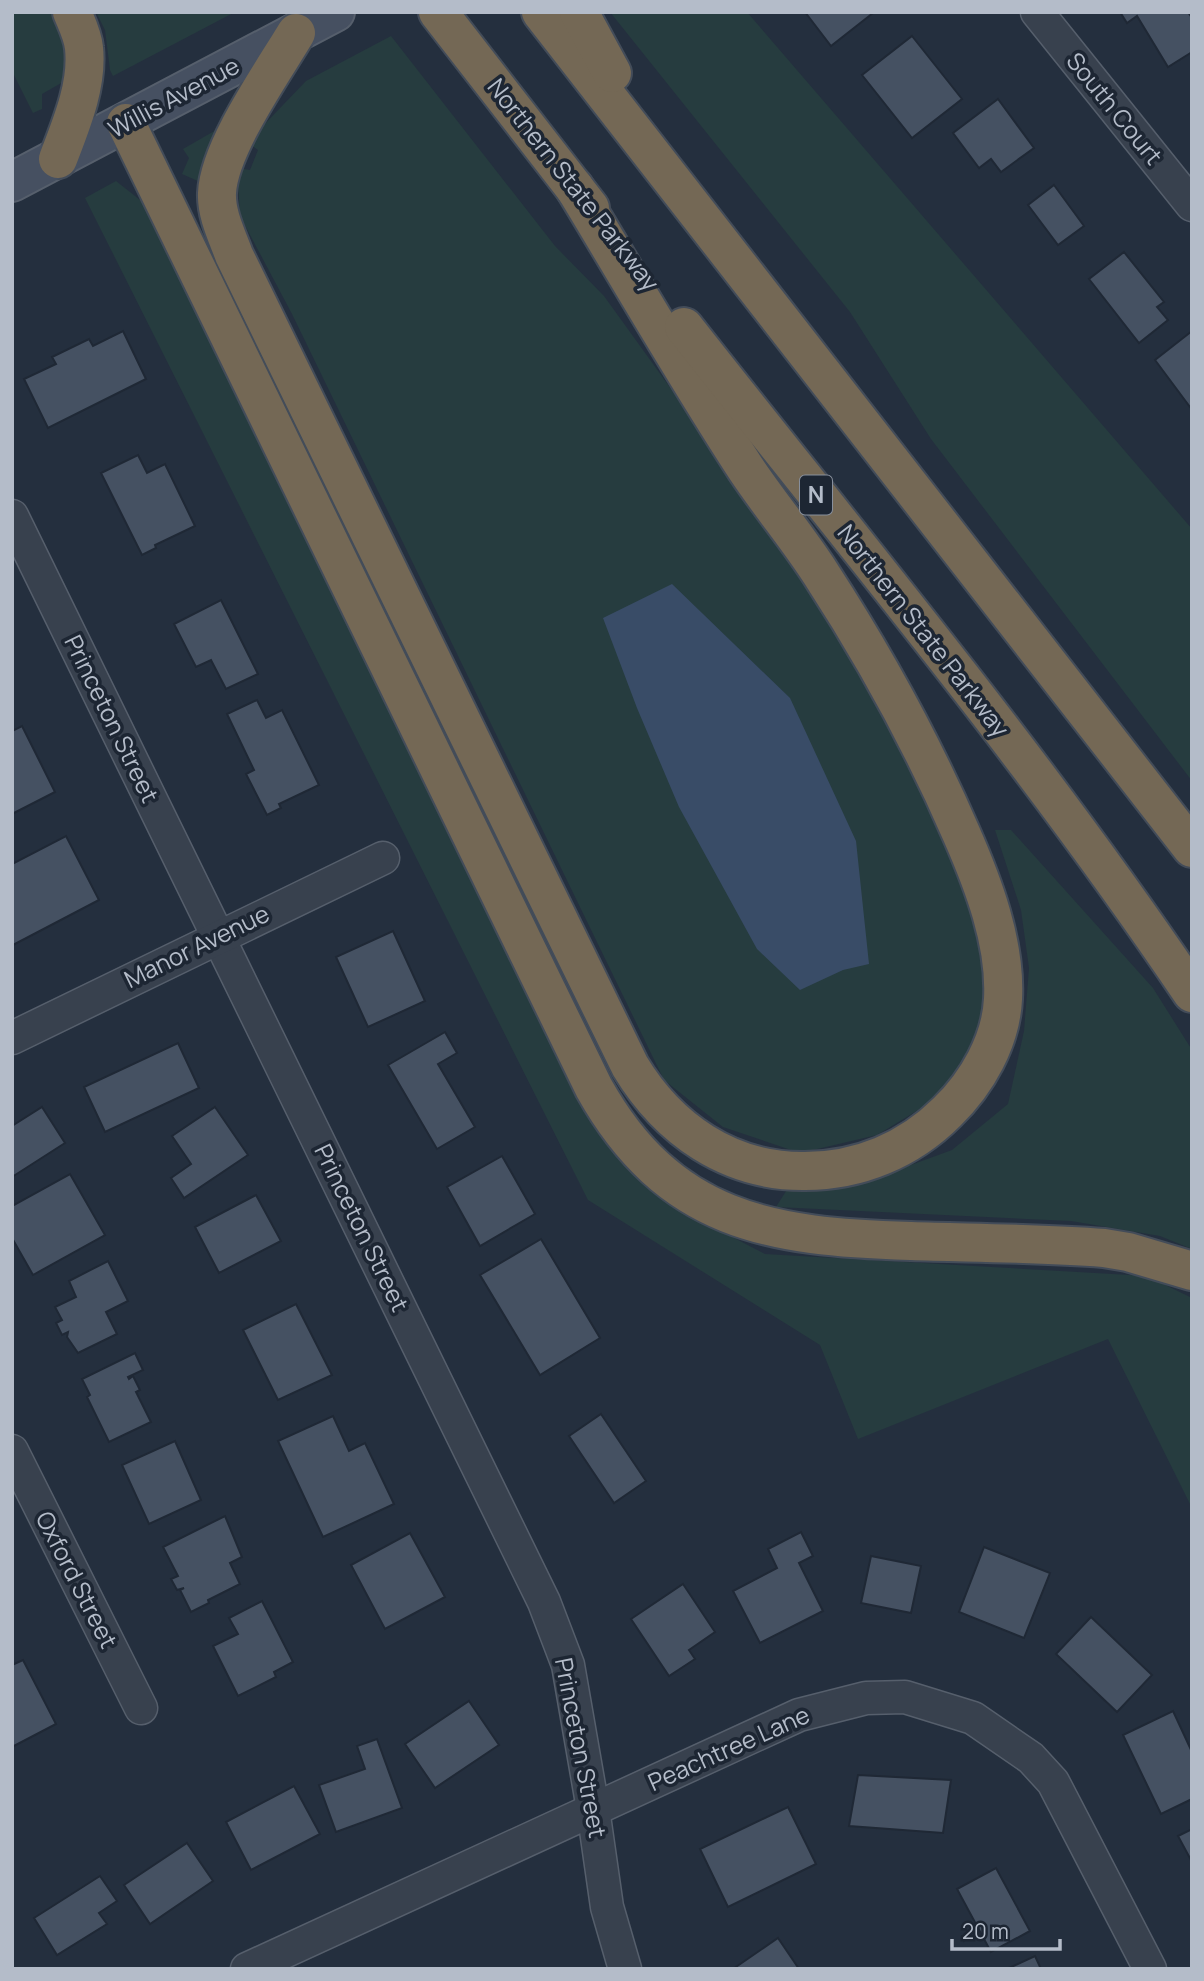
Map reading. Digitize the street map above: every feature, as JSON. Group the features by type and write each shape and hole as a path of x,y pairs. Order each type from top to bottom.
{"highway":[{"path":"58,159 74,115 84,64 84,47 72,12"},
{"name":"Northern State Parkway","path":"438,12 1040,782 1141,917 1192,993"},
{"path":"541,12 579,31 668,176 1192,848"},
{"path":"296,33 229,149 217,193 219,213 240,268 630,1066 643,1088 660,1108 701,1143 722,1155 770,1169 796,1172 822,1171 875,1160 918,1136 952,1108 967,1090 992,1047 1003,998 998,941 990,911 970,853 950,808 879,667 819,570 748,471 574,187"},
{"path":"126,123 594,1088 624,1137 643,1158 687,1193 738,1217 777,1229 860,1239 1104,1248 1128,1252 1192,1271"}],"main road":[{"name":"Willis Avenue","path":"12,181 335,12"}],"street":[{"name":"South Court","path":"1037,12 1192,205"},
{"name":"Princeton Street","path":"12,516 544,1602 568,1665 607,1907 625,1969"},
{"name":"Manor Avenue","path":"12,1038 383,858"},
{"name":"Oxford Street","path":"12,1451 141,1708"},
{"name":"Peachtree Lane","path":"247,1969 799,1715 866,1698 905,1697 973,1718 1031,1758 1053,1782 1150,1969"}],"green space":[{"path":"12,12 56,12 70,62 63,82 42,94 42,109 33,113 12,71"},
{"path":"96,12 235,12 113,76 105,30"},
{"path":"610,12 747,12 1192,529 1192,781 931,439 850,312"},
{"path":"391,36 555,246 604,296 827,605 965,869 991,974 972,1053 938,1098 877,1135 800,1153 723,1127 664,1080 292,314 240,216 237,168 250,170 258,150 251,145 258,131 306,81"},
{"path":"230,122 207,185 182,174 189,158 183,149"},
{"path":"116,181 149,207 601,1130 671,1205 765,1254 1147,1276 1192,1298 1192,1508 1108,1339 858,1439 820,1345 588,1200 85,198"},
{"path":"995,830 1011,830 1153,988 1192,1050 1192,1249 1160,1236 1071,1221 776,1207 788,1188 867,1181 952,1150 1008,1104 1024,1031 1029,968 1021,910"}],"water":[{"path":"672,584 790,698 856,841 869,964 843,970 800,990 757,949 679,807 603,618"}],"building":[{"path":"805,12 873,12 873,13 831,46"},
{"path":"1120,12 1188,12 1192,18 1192,52 1168,67 1137,16 1127,23"},
{"path":"912,36 962,99 912,138 862,75"},
{"path":"998,99 1034,148 1001,172 991,159 979,168 953,133"},
{"path":"1054,185 1084,226 1058,245 1028,205"},
{"path":"1124,252 1164,302 1157,307 1168,320 1139,343 1089,279"},
{"path":"123,331 146,379 48,428 24,379 56,364 52,357 89,339 93,346"},
{"path":"1192,331 1192,405 1190,407 1155,360"},
{"path":"138,455 147,473 165,464 195,526 155,545 156,548 142,555 101,473"},
{"path":"221,600 258,674 226,689 211,660 196,667 174,624"},
{"path":"257,700 266,718 282,710 319,785 279,804 281,808 267,815 246,774 254,770 227,714"},
{"path":"22,726 55,792 12,814 12,731"},
{"path":"66,836 99,900 13,945 12,864"},
{"path":"393,931 425,1001 368,1027 336,957"},
{"path":"445,1032 457,1053 438,1064 475,1127 437,1149 388,1065"},
{"path":"178,1043 199,1088 105,1132 84,1087"},
{"path":"42,1107 65,1143 12,1177 12,1126"},
{"path":"215,1107 248,1155 184,1198 171,1178 191,1164 172,1136"},
{"path":"502,1156 535,1214 480,1246 447,1187"},
{"path":"70,1174 105,1235 33,1275 12,1238 12,1206"},
{"path":"256,1195 281,1241 219,1273 195,1227"},
{"path":"541,1239 600,1338 540,1375 480,1275"},
{"path":"108,1261 128,1301 106,1312 117,1334 78,1353 67,1337 68,1332 62,1335 56,1323 62,1320 55,1307 76,1297 69,1281"},
{"path":"296,1304 332,1375 278,1400 243,1330"},
{"path":"135,1353 143,1370 128,1377 129,1379 133,1376 140,1390 136,1392 151,1422 109,1442 87,1397 90,1395 82,1379"},
{"path":"601,1414 646,1481 614,1503 569,1436"},
{"path":"333,1416 349,1451 365,1443 394,1504 323,1537 278,1441"},
{"path":"175,1441 201,1500 149,1524 122,1465"},
{"path":"225,1516 242,1557 230,1563 240,1584 191,1612 180,1590 184,1588 177,1590 171,1579 178,1576 163,1547"},
{"path":"801,1532 813,1556 799,1563 823,1611 760,1643 733,1591 777,1568 768,1549"},
{"path":"410,1533 445,1597 385,1629 351,1565"},
{"path":"984,1547 1050,1573 1024,1638 959,1612"},
{"path":"871,1556 921,1566 911,1613 861,1603"},
{"path":"683,1584 715,1632 689,1650 695,1659 669,1676 631,1619"},
{"path":"262,1601 293,1662 274,1672 276,1677 238,1696 213,1646 238,1634 229,1618"},
{"path":"1091,1617 1152,1675 1117,1712 1056,1654"},
{"path":"23,1660 56,1724 12,1747 12,1665"},
{"path":"469,1701 499,1745 435,1788 405,1744"},
{"path":"1173,1711 1192,1752 1192,1799 1161,1814 1123,1735"},
{"path":"377,1739 402,1808 336,1832 319,1785 365,1769 357,1746"},
{"path":"858,1775 951,1780 943,1833 849,1826"},
{"path":"294,1786 320,1834 251,1870 226,1822"},
{"path":"788,1807 816,1864 728,1907 700,1849"},
{"path":"1192,1829 1192,1862 1178,1836"},
{"path":"187,1843 213,1881 150,1924 124,1885"},
{"path":"996,1868 1030,1931 991,1952 957,1889"},
{"path":"100,1876 117,1901 99,1913 107,1924 57,1955 34,1918"},
{"path":"778,1938 799,1969 733,1969"},
{"path":"1035,1956 1041,1969 1007,1969"}]}
